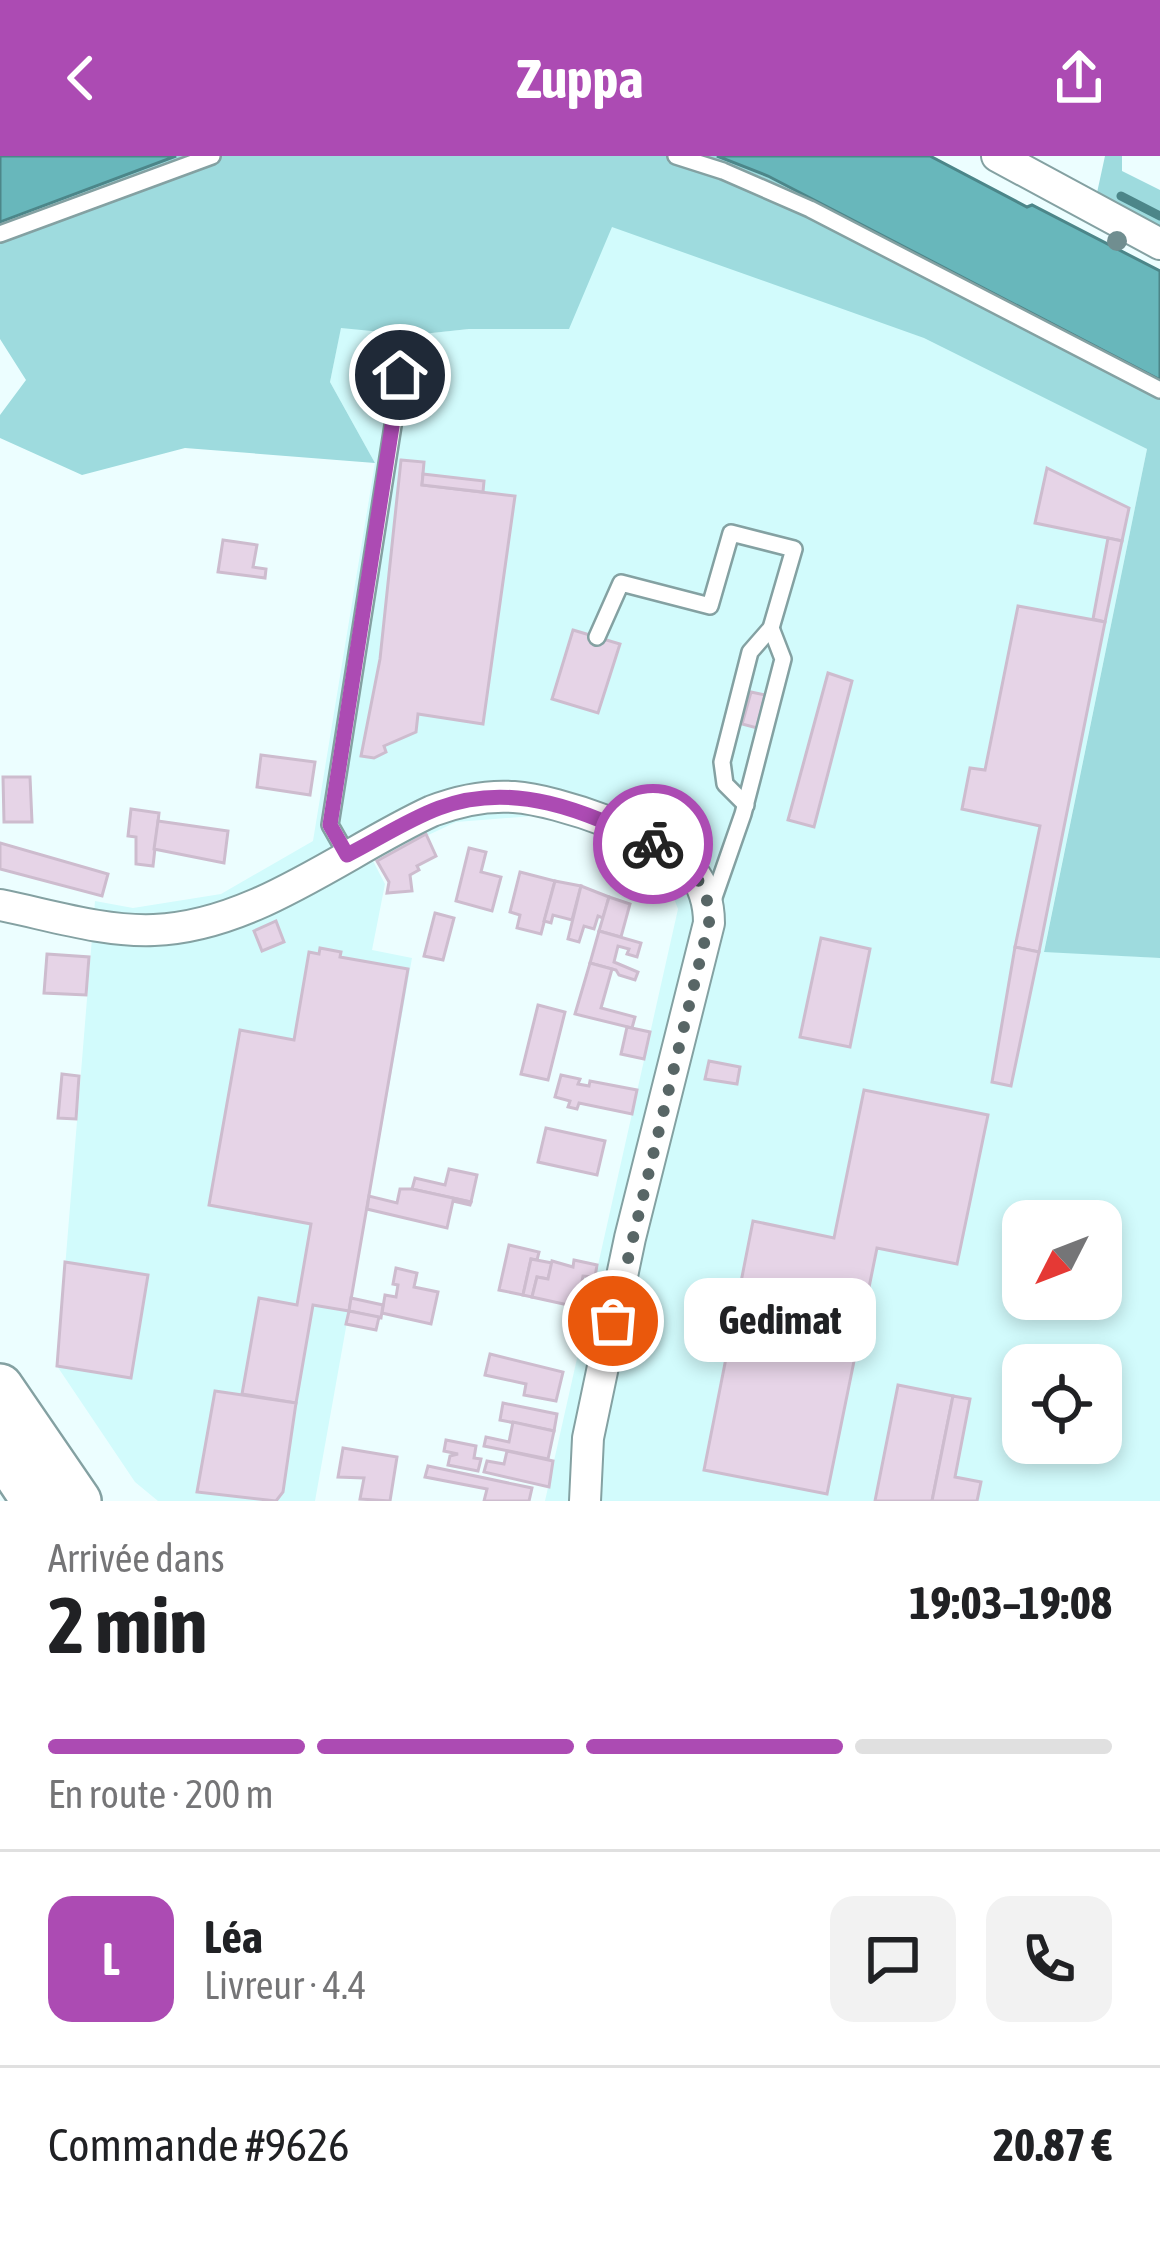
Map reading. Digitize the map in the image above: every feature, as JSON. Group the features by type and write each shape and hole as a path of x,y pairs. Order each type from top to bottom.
{"main road":[{"path":"0,1387 78,1501"},
{"path":"0,1449 35,1501"}],"street":[{"path":"998,156 1160,244"},
{"path":"0,904 122,930 172,928 244,909 422,816 462,801 497,796 535,799 610,824 690,868 702,886 709,912 601,1372 586,1455 585,1501"}],"lane":[{"path":"0,234 212,156"},
{"path":"676,156 810,209 1160,390"},
{"path":"347,855 330,825 400,375"},
{"path":"597,637 621,583 710,606 731,533 794,549 771,628 750,652 722,762 725,784 746,805"},
{"path":"709,912 746,805 783,659 771,628"}],"shaded area":[{"path":"0,156 176,156 0,222"},
{"path":"176,156 717,156 768,176 1160,380 1160,958 1044,952 1147,449 924,338 612,227 569,329 469,329 413,335 341,328 330,382 375,463 185,448 82,475 0,438 0,415 26,380 0,339 0,222"},
{"path":"717,156 930,156 1027,207 1032,205 1160,271 1160,380 768,176"},
{"path":"1105,156 1122,156 1122,171 1160,190 1160,236 1095,202"},
{"path":"584,187 667,208 1147,449 1044,951 1160,958 1160,1501 545,1501 678,909 661,864 577,825 533,816 456,822 373,861 385,884 372,950 412,958 315,1501 158,1501 135,1482 57,1366 95,901 133,908 221,894 313,841 375,463 330,382 341,327 413,335 469,329"}],"building":[{"path":"401,460 424,462 422,485 515,496 483,724 418,714 416,732 384,746 386,752 374,758 361,756 380,659"},
{"path":"1047,468 1129,508 1122,541 1035,523"},
{"path":"423,474 484,481 483,492 422,485"},
{"path":"1108,538 1122,541 1105,622 1093,619"},
{"path":"223,540 257,545 253,567 266,569 265,578 218,572"},
{"path":"1018,606 1105,622 1039,952 1015,947 1040,826 962,809 970,768 985,770"},
{"path":"573,630 620,644 598,713 552,699"},
{"path":"828,673 852,681 814,827 788,820"},
{"path":"751,692 765,695 757,728 742,724"},
{"path":"261,755 315,762 310,795 257,787"},
{"path":"3,777 30,777 32,822 4,822"},
{"path":"131,809 159,813 153,866 136,864 136,837 128,836"},
{"path":"158,821 228,831 224,863 154,849"},
{"path":"426,834 436,856 410,875 412,891 387,893 389,882 377,861"},
{"path":"0,843 108,874 102,896 0,869"},
{"path":"469,848 486,852 481,872 501,877 492,911 456,901"},
{"path":"520,872 555,881 541,934 517,928 520,915 510,912"},
{"path":"555,881 581,886 572,920 553,915 551,923 544,921"},
{"path":"581,886 609,897 603,918 598,916 594,929 584,926 579,942 568,939"},
{"path":"609,897 630,904 621,937 599,931"},
{"path":"435,913 454,918 443,960 424,956"},
{"path":"276,921 284,942 262,951 254,931"},
{"path":"599,931 641,943 637,957 618,946 614,962 638,972 635,980 590,963"},
{"path":"821,938 870,949 850,1047 800,1037"},
{"path":"1015,947 1039,952 1011,1086 992,1082"},
{"path":"320,948 341,952 340,957 408,969 349,1311 313,1305 296,1403 242,1394 259,1298 297,1305 311,1224 209,1205 240,1030 294,1040 309,952 319,954"},
{"path":"47,954 89,957 86,995 44,993"},
{"path":"590,963 612,969 601,1008 635,1017 632,1028 575,1014"},
{"path":"538,1005 565,1012 548,1080 521,1074"},
{"path":"627,1027 650,1032 644,1059 621,1054"},
{"path":"709,1061 740,1067 737,1084 705,1079"},
{"path":"62,1074 79,1076 76,1119 58,1118"},
{"path":"561,1075 580,1079 578,1084 589,1086 590,1081 637,1090 632,1114 579,1103 577,1109 568,1107 570,1101 555,1097"},
{"path":"864,1090 988,1115 957,1264 877,1248 827,1494 704,1470 753,1221 834,1238"},
{"path":"546,1128 605,1141 597,1175 538,1162"},
{"path":"449,1169 477,1175 471,1202 412,1189 415,1178 445,1185"},
{"path":"400,1189 471,1202 453,1201 447,1228 367,1209 369,1196 397,1203"},
{"path":"509,1245 539,1252 537,1260 531,1259 523,1295 499,1290"},
{"path":"531,1259 552,1263 548,1279 537,1277 532,1297 523,1295"},
{"path":"574,1260 597,1265 595,1277 583,1276 577,1307 532,1297 537,1277 548,1279 552,1261 573,1267"},
{"path":"65,1262 148,1275 131,1378 57,1366"},
{"path":"396,1268 417,1273 414,1287 438,1292 431,1324 382,1313 385,1295 396,1297"},
{"path":"351,1298 383,1305 381,1318 349,1311"},
{"path":"349,1311 379,1317 376,1330 346,1324"},
{"path":"490,1354 563,1372 556,1401 524,1395 526,1384 485,1375"},
{"path":"898,1385 953,1396 932,1501 875,1501"},
{"path":"215,1391 296,1403 283,1492 276,1501 197,1492"},
{"path":"953,1396 970,1399 955,1477 981,1482 977,1501 932,1501"},
{"path":"503,1403 557,1414 554,1431 500,1420"},
{"path":"513,1422 554,1431 548,1459 484,1446 486,1437 509,1442"},
{"path":"446,1440 476,1446 474,1458 481,1459 478,1471 448,1465 450,1456 458,1454 444,1451"},
{"path":"343,1448 397,1457 390,1501 360,1499 364,1478 338,1477"},
{"path":"507,1451 553,1461 549,1487 484,1472 487,1461 504,1464"},
{"path":"428,1466 532,1488 529,1501 484,1501 487,1489 425,1477"}],"waterway":[{"path":"1121,196 1160,216"}],"way so far":[{"path":"613,1321 709,923 706,899 695,875 653,844"}],"place":[{"name":"Gedimat","path":"613,1321"}],"route":[{"path":"400,375 330,825 347,855 443,807 480,797 515,797 561,805 653,844"}]}
